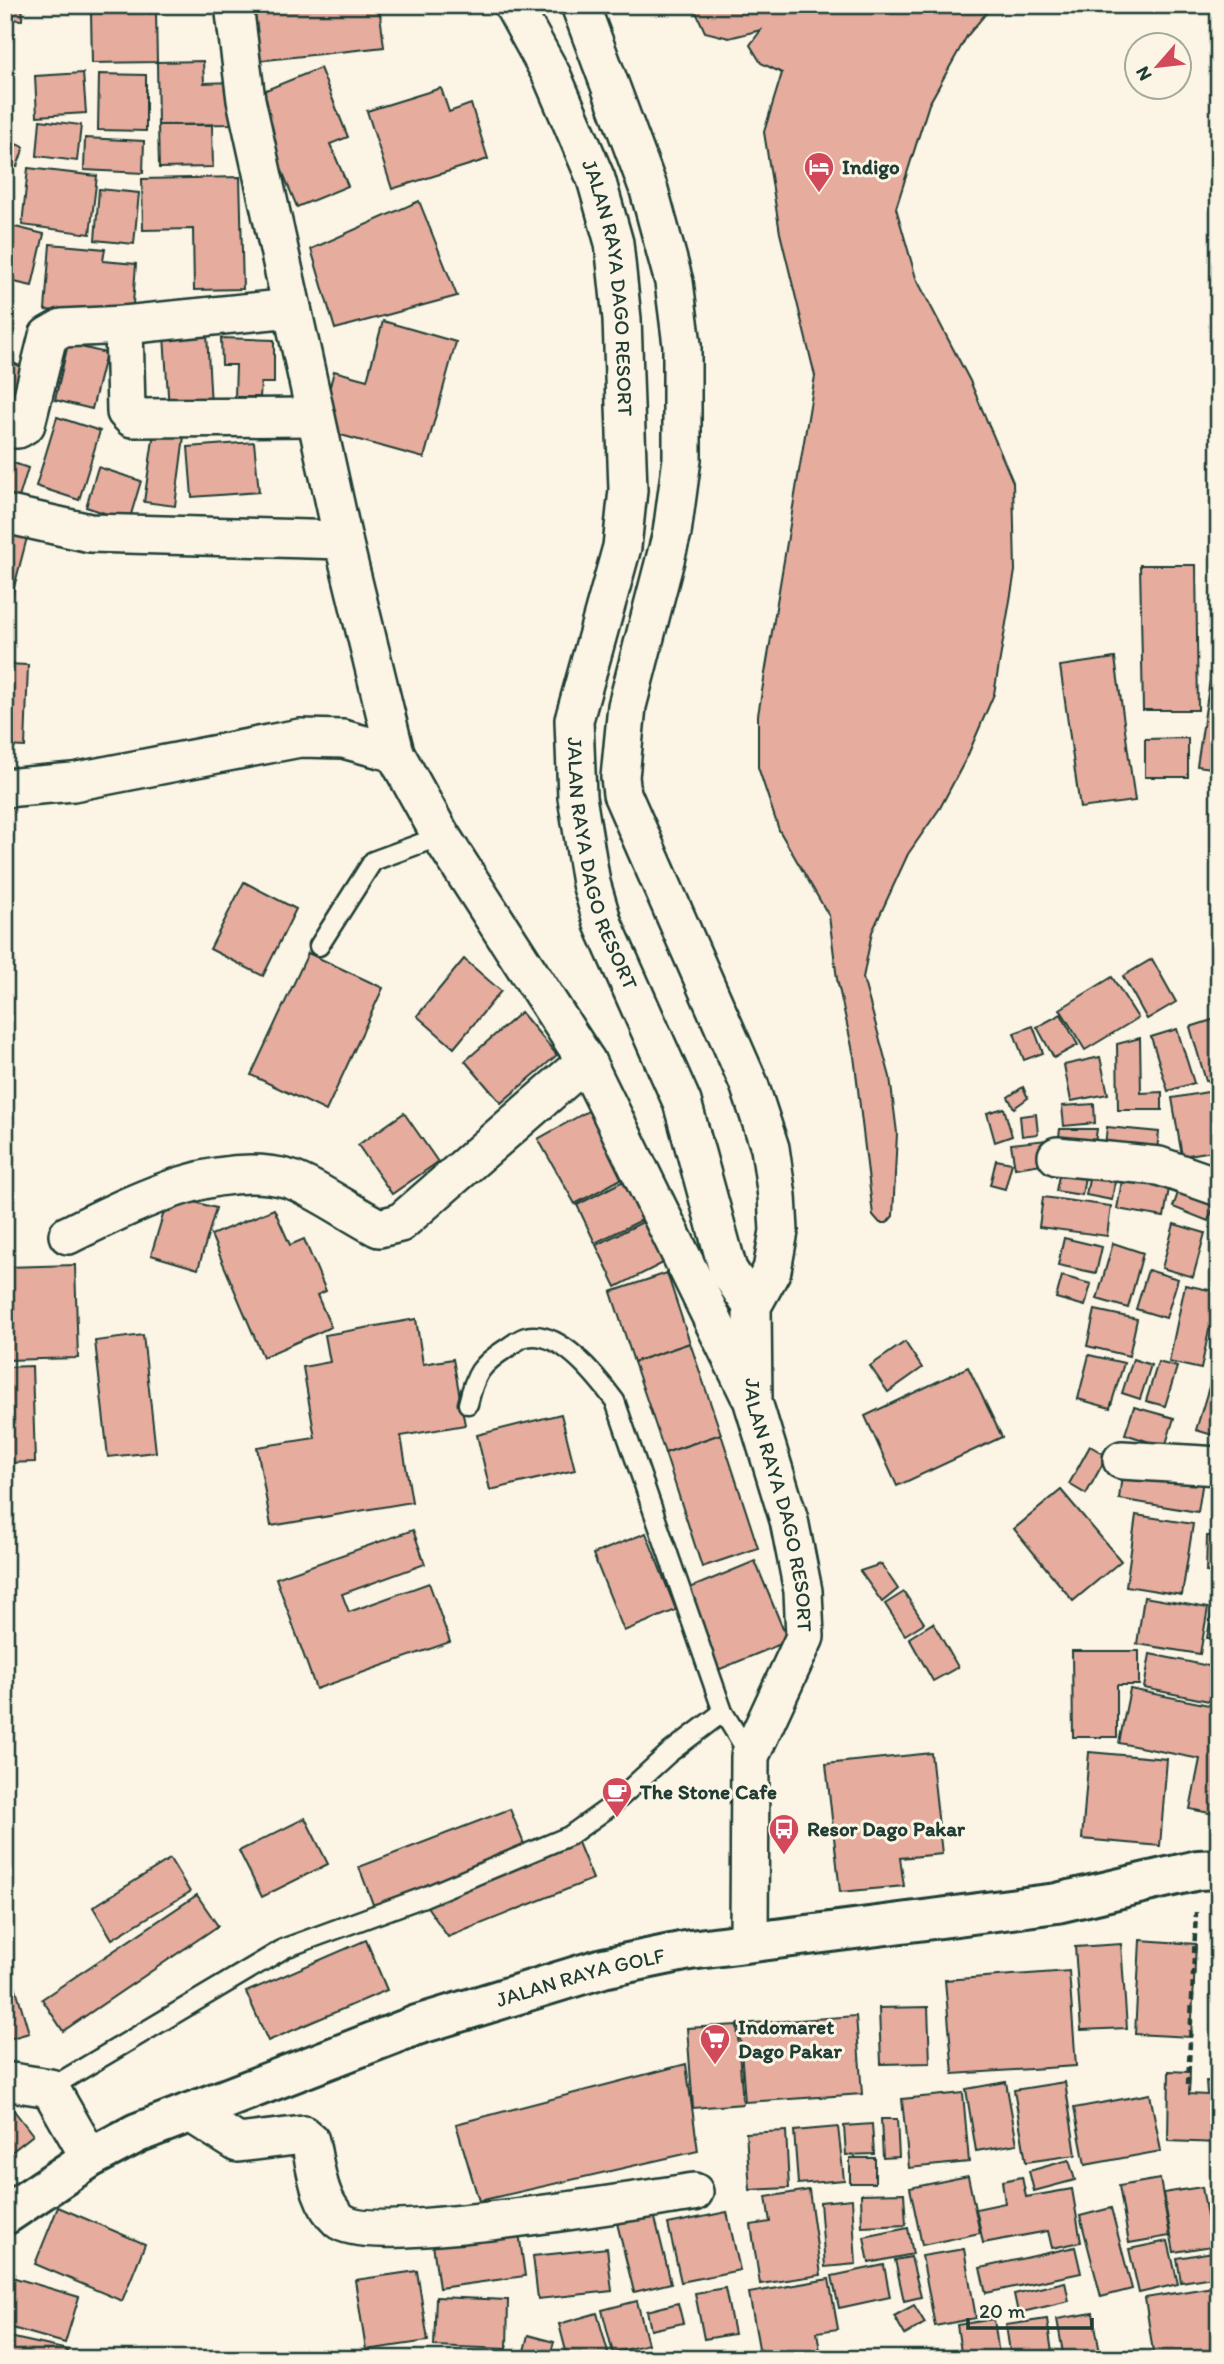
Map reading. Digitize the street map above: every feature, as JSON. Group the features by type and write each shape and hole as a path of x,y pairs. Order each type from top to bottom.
{"street":[{"path":"234,5 246,100 342,540 395,753 441,836 586,1061 753,1402"},
{"name":"JALAN RAYA DAGO RESORT","path":"513,5 552,76 596,180 614,243 622,319 628,490 622,547 574,720 577,797 591,883 603,924 682,1101 728,1270 752,1306"},
{"name":"JALAN RAYA DAGO RESORT","path":"580,5 649,190 674,282 682,345 682,458 672,533 627,706 620,777 622,794 715,1002 770,1148 779,1231 772,1270 752,1306 753,1402 789,1520 803,1591 805,1637 750,1756 749,1942"},
{"path":"5,429 18,429 26,424 48,336 62,328 124,325 292,308"},
{"path":"124,325 126,412 132,418 315,416"},
{"path":"5,514 90,533 342,540"},
{"path":"5,788 73,782 300,738 342,738 395,753"},
{"path":"68,1235 189,1182 250,1175 290,1179 379,1228 400,1223 586,1061"},
{"path":"1057,1156 1159,1166 1219,1187"},
{"path":"1122,1460 1219,1466"},
{"name":"JALAN RAYA GOLF","path":"5,2215 90,2158 137,2133 417,2025 556,1982 678,1952 1057,1903 1209,1869"},
{"path":"5,2081 50,2088 90,2158"},
{"path":"189,2112 238,2143 303,2135 310,2141 324,2201 341,2222 363,2227 450,2227 694,2192"}],"lane":[{"path":"318,946 373,861 441,836"},
{"path":"468,1404 475,1376 489,1359 525,1337 543,1338 571,1352 594,1372 615,1401 723,1712 750,1756"},
{"path":"50,2088 285,1948 424,1897 569,1836 611,1806 669,1753 723,1712"}],"path":[{"path":"1188,2085 1209,1869"}],"building":[{"path":"5,5 23,5 22,20 5,19"},
{"path":"252,5 379,5 384,47 258,61"},
{"path":"698,5 993,5 967,36 929,104 896,208 916,278 970,381 1013,482 1015,571 994,694 967,757 940,808 908,854 872,932 863,978 890,1077 897,1133 893,1216 887,1223 880,1223 873,1215 854,1056 837,979 829,916 779,830 758,767 758,715 815,376 780,233 764,132 782,73 761,63 750,45 761,30 729,38 705,32 696,12"},
{"path":"156,12 157,62 92,63 91,13"},
{"path":"203,61 204,83 234,82 235,124 158,125 157,62"},
{"path":"320,68 348,137 330,144 348,186 297,207 251,96"},
{"path":"83,73 86,113 37,116 35,76"},
{"path":"99,74 146,75 146,131 98,130"},
{"path":"441,88 449,112 471,104 488,159 392,189 367,111"},
{"path":"40,120 81,125 77,161 37,156"},
{"path":"158,125 212,125 213,167 159,168"},
{"path":"85,138 144,141 143,173 84,170"},
{"path":"5,140 24,147 17,167 5,163"},
{"path":"28,168 97,176 90,234 22,225"},
{"path":"240,177 243,289 194,290 193,229 143,230 142,179"},
{"path":"99,189 139,193 134,244 95,240"},
{"path":"419,201 457,296 335,329 311,249"},
{"path":"7,225 44,234 32,286 5,280"},
{"path":"50,244 105,249 103,261 136,264 132,317 45,310"},
{"path":"383,321 456,342 424,458 319,429 334,371 367,380"},
{"path":"207,333 211,406 169,409 164,336"},
{"path":"221,338 274,340 274,383 261,383 260,397 235,397 236,365 222,365"},
{"path":"68,344 106,353 92,409 55,400"},
{"path":"5,359 26,369 5,411"},
{"path":"57,417 100,431 79,500 36,486"},
{"path":"154,432 184,436 175,506 144,502"},
{"path":"254,442 259,492 192,497 188,447"},
{"path":"5,460 28,468 15,511 5,508"},
{"path":"98,467 141,481 129,521 86,507"},
{"path":"5,524 29,530 12,595 5,593"},
{"path":"1140,565 1196,565 1198,710 1143,710"},
{"path":"1219,621 1219,769 1197,766"},
{"path":"1115,658 1135,801 1080,808 1060,666"},
{"path":"5,664 28,665 25,747 5,746"},
{"path":"1188,738 1188,777 1145,777 1145,739"},
{"path":"244,882 296,909 263,976 210,949"},
{"path":"308,953 383,988 326,1111 251,1075"},
{"path":"464,959 501,991 454,1048 417,1016"},
{"path":"1152,959 1176,1002 1147,1019 1123,976"},
{"path":"1112,977 1138,1018 1085,1050 1060,1009"},
{"path":"521,1012 557,1055 501,1103 465,1061"},
{"path":"1061,1014 1078,1045 1054,1058 1037,1027"},
{"path":"1215,1019 1219,1031 1219,1077 1206,1081 1190,1027"},
{"path":"1033,1026 1043,1053 1024,1060 1014,1033"},
{"path":"1177,1029 1194,1083 1168,1091 1151,1037"},
{"path":"1140,1038 1141,1093 1162,1092 1162,1110 1118,1110 1117,1044"},
{"path":"1100,1057 1108,1094 1071,1101 1064,1065"},
{"path":"1023,1087 1028,1098 1014,1108 1008,1097"},
{"path":"1214,1091 1219,1121 1219,1150 1182,1156 1172,1098"},
{"path":"1094,1104 1095,1123 1064,1126 1062,1106"},
{"path":"597,1106 634,1172 575,1204 538,1139"},
{"path":"1004,1108 1012,1136 995,1142 987,1113"},
{"path":"404,1113 438,1162 392,1194 358,1145"},
{"path":"1036,1114 1038,1134 1022,1136 1020,1116"},
{"path":"1107,1127 1159,1132 1156,1160 1104,1155"},
{"path":"1060,1129 1097,1129 1093,1157 1057,1152"},
{"path":"1046,1140 1049,1163 1015,1168 1011,1144"},
{"path":"996,1160 1012,1163 1005,1189 990,1185"},
{"path":"1062,1160 1087,1164 1082,1195 1056,1191"},
{"path":"1092,1164 1117,1169 1112,1200 1086,1195"},
{"path":"1124,1169 1171,1177 1164,1217 1117,1209"},
{"path":"631,1177 650,1216 595,1243 577,1205"},
{"path":"1183,1179 1219,1194 1208,1221 1173,1207"},
{"path":"169,1195 216,1208 198,1269 151,1255"},
{"path":"1043,1197 1111,1206 1107,1236 1039,1227"},
{"path":"274,1209 290,1245 304,1239 326,1291 317,1295 331,1327 263,1357 211,1235"},
{"path":"651,1218 671,1259 616,1287 596,1245"},
{"path":"1174,1224 1205,1233 1193,1277 1162,1268"},
{"path":"1064,1238 1102,1247 1096,1273 1058,1265"},
{"path":"1219,1239 1219,1279 1212,1278"},
{"path":"1113,1243 1143,1253 1128,1308 1097,1299"},
{"path":"75,1265 78,1358 5,1360 5,1267"},
{"path":"1148,1270 1178,1279 1166,1318 1136,1309"},
{"path":"667,1273 690,1343 634,1362 611,1292"},
{"path":"1062,1276 1091,1284 1085,1306 1056,1298"},
{"path":"1185,1285 1219,1292 1219,1332 1209,1330 1201,1369 1169,1362"},
{"path":"1095,1310 1137,1319 1129,1356 1087,1346"},
{"path":"416,1319 423,1364 453,1359 465,1425 401,1436 412,1502 271,1526 257,1447 315,1438 303,1367 330,1362 325,1335"},
{"path":"143,1335 156,1452 108,1457 95,1341"},
{"path":"905,1342 922,1368 888,1392 870,1366"},
{"path":"690,1343 721,1434 665,1453 634,1362"},
{"path":"1089,1355 1124,1363 1110,1408 1078,1399"},
{"path":"1133,1359 1151,1365 1140,1399 1122,1393"},
{"path":"1158,1362 1177,1367 1165,1406 1146,1401"},
{"path":"32,1366 35,1462 5,1463 5,1367"},
{"path":"968,1367 1002,1437 897,1486 865,1416"},
{"path":"1211,1380 1219,1383 1219,1437 1196,1430"},
{"path":"1134,1407 1174,1418 1165,1447 1125,1434"},
{"path":"561,1414 575,1470 490,1490 477,1435"},
{"path":"721,1434 758,1548 702,1567 665,1453"},
{"path":"1090,1446 1107,1456 1086,1494 1069,1484"},
{"path":"1123,1467 1203,1480 1198,1512 1119,1499"},
{"path":"1061,1490 1121,1561 1073,1601 1014,1529"},
{"path":"1136,1515 1193,1524 1182,1595 1126,1586"},
{"path":"413,1530 425,1564 342,1594 349,1612 429,1583 450,1642 316,1689 276,1578"},
{"path":"646,1533 676,1610 624,1631 593,1554"},
{"path":"1207,1536 1219,1536 1219,1573 1206,1572"},
{"path":"755,1561 788,1641 718,1670 685,1590"},
{"path":"881,1564 898,1589 882,1602 860,1571"},
{"path":"1219,1582 1219,1641 1207,1638"},
{"path":"904,1592 924,1623 905,1635 885,1604"},
{"path":"1144,1597 1208,1608 1200,1654 1137,1644"},
{"path":"933,1623 958,1667 933,1681 909,1638"},
{"path":"1072,1651 1139,1651 1139,1685 1117,1685 1117,1737 1073,1737"},
{"path":"1150,1654 1219,1668 1219,1703 1144,1688"},
{"path":"1130,1689 1219,1707 1219,1815 1190,1809 1200,1759 1119,1743"},
{"path":"1089,1752 1167,1759 1160,1846 1082,1839"},
{"path":"931,1753 942,1854 900,1858 904,1886 840,1892 826,1764"},
{"path":"510,1809 526,1849 374,1907 359,1867"},
{"path":"305,1818 328,1864 262,1897 239,1851"},
{"path":"577,1840 593,1879 448,1937 424,1902"},
{"path":"170,1859 190,1892 112,1939 93,1907"},
{"path":"197,1895 218,1926 63,2031 42,1999"},
{"path":"366,1940 387,1990 268,2041 246,1992"},
{"path":"1140,1940 1196,1944 1191,2037 1135,2034"},
{"path":"1121,1944 1127,2028 1081,2030 1075,1947"},
{"path":"10,1968 29,2033 5,2040 5,1969"},
{"path":"1069,1971 1076,2066 953,2074 945,1980"},
{"path":"928,2007 930,2063 881,2064 879,2008"},
{"path":"856,2016 862,2094 745,2102 739,2024"},
{"name":"Indomaret Dago Pakar","path":"737,2025 743,2104 693,2108 687,2028"},
{"path":"686,2064 698,2151 479,2201 456,2124"},
{"path":"1169,2071 1190,2072 1189,2094 1207,2095 1206,2081 1219,2082 1219,2143 1168,2141"},
{"path":"1006,2082 1017,2144 976,2151 966,2089"},
{"path":"1065,2082 1076,2155 1026,2162 1014,2090"},
{"path":"963,2093 969,2162 909,2168 902,2099"},
{"path":"1150,2094 1161,2151 1085,2165 1074,2108"},
{"path":"5,2099 33,2135 5,2157"},
{"path":"881,2119 897,2119 899,2157 883,2158"},
{"path":"872,2124 874,2154 846,2155 844,2126"},
{"path":"838,2127 844,2180 798,2184 794,2131"},
{"path":"786,2131 789,2188 750,2190 746,2133"},
{"path":"850,2158 875,2158 875,2183 850,2183"},
{"path":"1069,2160 1075,2180 1034,2191 1029,2171"},
{"path":"968,2176 980,2233 922,2245 910,2188"},
{"path":"1022,2177 1026,2197 1072,2189 1081,2242 1052,2248 1048,2231 983,2243 976,2209 1005,2203 1002,2181"},
{"path":"1160,2179 1170,2236 1129,2243 1119,2186"},
{"path":"1202,2187 1212,2246 1174,2252 1163,2193"},
{"path":"809,2190 821,2275 760,2284 751,2225 770,2222 766,2197"},
{"path":"904,2193 906,2225 862,2227 861,2194"},
{"path":"852,2199 856,2264 825,2267 820,2202"},
{"path":"58,2207 145,2244 122,2301 35,2264"},
{"path":"1111,2208 1132,2289 1101,2297 1080,2216"},
{"path":"653,2210 671,2283 634,2292 616,2219"},
{"path":"727,2212 740,2270 681,2282 668,2224"},
{"path":"518,2225 525,2276 439,2288 432,2237"},
{"path":"908,2228 913,2254 869,2263 864,2237"},
{"path":"1168,2241 1178,2284 1139,2293 1129,2249"},
{"path":"1075,2247 1081,2273 986,2293 980,2268"},
{"path":"607,2248 612,2291 538,2299 533,2256"},
{"path":"964,2249 976,2318 935,2326 922,2256"},
{"path":"1219,2251 1219,2276 1181,2282 1177,2258"},
{"path":"911,2257 921,2297 904,2301 895,2260"},
{"path":"884,2265 890,2297 839,2308 832,2276"},
{"path":"417,2271 428,2341 366,2350 355,2280"},
{"path":"5,2275 79,2297 65,2343 5,2326"},
{"path":"829,2279 838,2329 817,2332 821,2357 761,2359 749,2293"},
{"path":"1065,2282 1069,2301 1018,2313 1014,2294"},
{"path":"1219,2286 1219,2359 1154,2359 1145,2298"},
{"path":"725,2288 734,2334 704,2339 695,2293"},
{"path":"436,2297 508,2300 507,2349 434,2346"},
{"path":"637,2301 648,2344 613,2353 602,2310"},
{"path":"678,2303 683,2323 651,2330 647,2311"},
{"path":"914,2305 925,2323 905,2335 894,2316"},
{"path":"597,2313 610,2359 568,2359 559,2324"},
{"path":"1093,2313 1101,2359 1064,2359 1057,2319"},
{"path":"994,2319 999,2355 962,2359 957,2325"},
{"path":"1047,2319 1053,2359 1011,2359 1006,2325"},
{"path":"528,2335 554,2342 549,2359 522,2359"},
{"path":"5,2336 68,2350 66,2359 5,2359"}],"place":[{"name":"Indigo","path":"819,194"},
{"name":"The Stone Cafe","path":"617,1819"},
{"name":"Resor Dago Pakar","path":"784,1856"},
{"name":"Indomaret Dago Pakar","path":"715,2066"}]}
